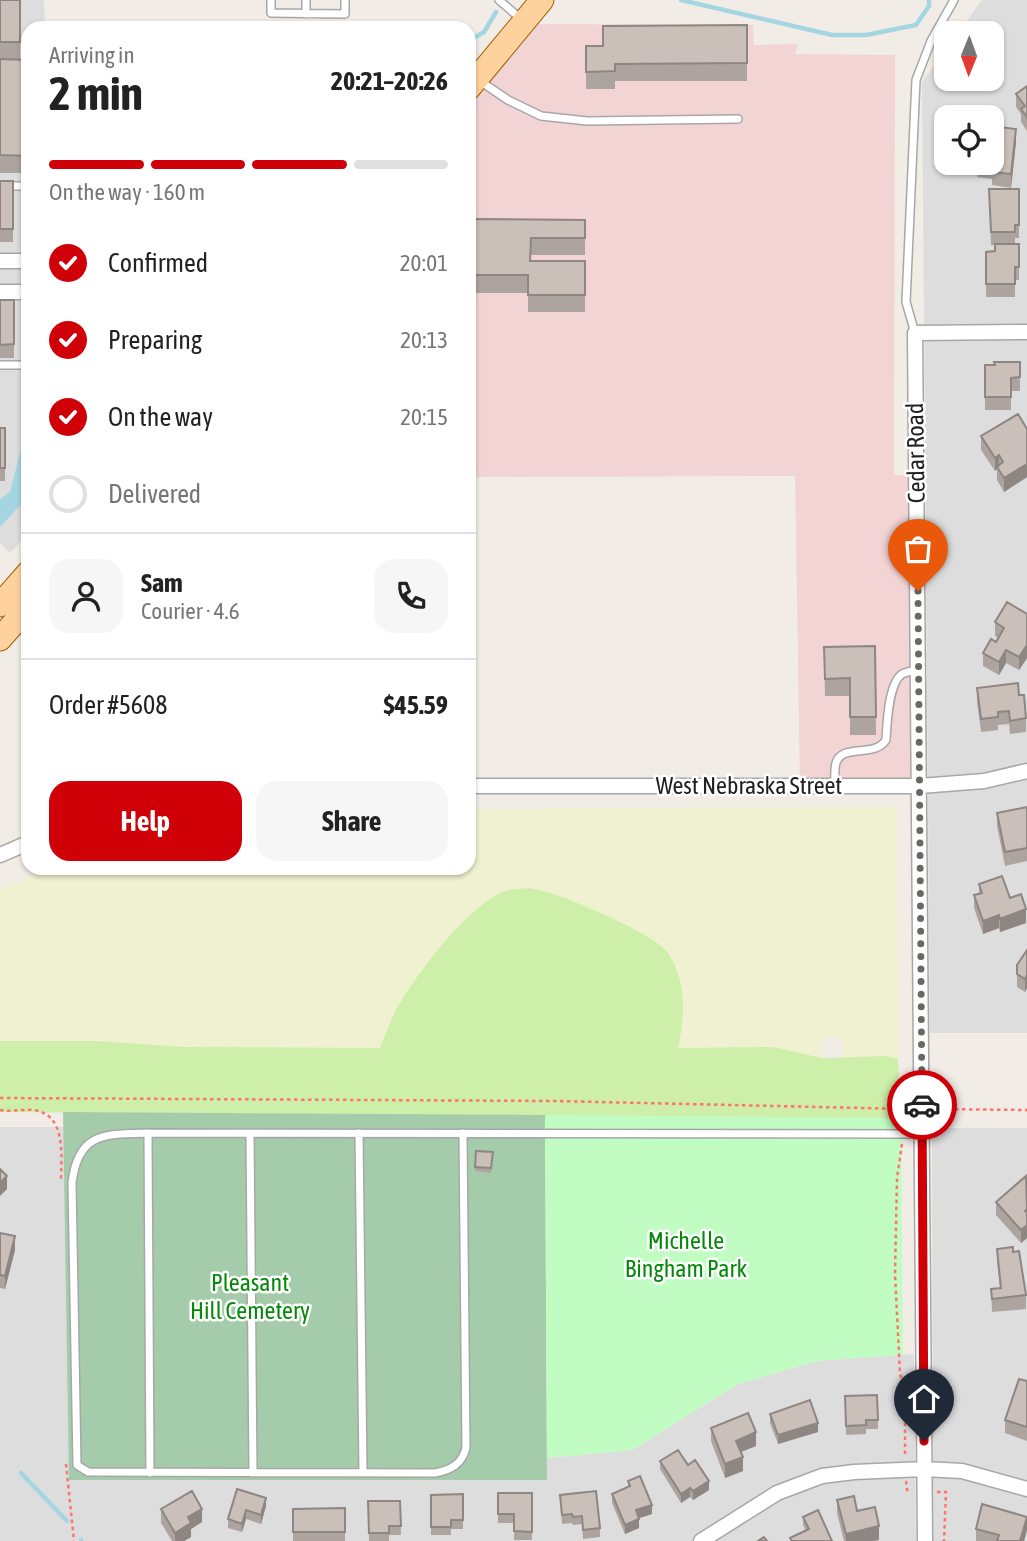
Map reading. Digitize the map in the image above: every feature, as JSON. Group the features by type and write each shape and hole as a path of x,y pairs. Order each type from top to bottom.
{"main road":[{"path":"476,79 542,0"},
{"path":"0,605 21,581"},
{"path":"0,639 21,615"}],"street":[{"path":"0,261 21,261"},
{"path":"0,292 21,292"},
{"path":"915,333 1027,332"},
{"name":"Cedar Road","path":"915,333 925,1541"},
{"name":"West Nebraska Street","path":"476,786 920,786 984,781 1027,771"},
{"path":"0,855 21,846"},
{"path":"701,1541 777,1493 822,1476 924,1469 962,1471 1027,1489"}],"lane":[{"path":"271,0 271,13 345,14 345,0"},
{"path":"306,0 306,13"},
{"path":"499,0 524,21"},
{"path":"915,333 906,302 916,80 931,41 954,0"},
{"path":"476,84 541,116 587,121 738,119"},
{"path":"0,186 21,186"},
{"path":"0,365 21,365"},
{"path":"835,786 835,764 843,754 875,750 882,746 886,740 891,694 897,679 902,674 919,669"},
{"path":"463,1133 467,1448 459,1462 445,1471 363,1473 88,1472 77,1465 72,1182 78,1157 91,1141 112,1134 148,1133 463,1133 921,1134"},
{"path":"148,1133 150,1473"},
{"path":"250,1133 253,1472"},
{"path":"359,1133 363,1473"}],"path":[{"path":"0,1098 541,1101 1027,1110"},
{"path":"903,1109 897,1178 895,1274 900,1374 905,1387 905,1471 907,1490 946,1492 944,1541"},
{"path":"0,1110 38,1111 52,1118 59,1132 61,1180"},
{"path":"66,1456 66,1483 74,1541"}],"shaded area":[{"path":"0,0 44,0 45,21 21,21 21,541 10,553 0,543"},
{"path":"982,0 1027,0 1027,1033 930,1033 922,82 934,66 934,91 1004,91 1004,21 967,21"},
{"path":"534,24 753,25 754,45 798,44 795,54 895,55 894,475 914,476 916,783 800,783 795,476 476,477 476,87"},
{"path":"0,1127 64,1127 70,1480 547,1480 547,1458 632,1450 738,1384 817,1361 914,1354 916,1541 0,1541"},
{"path":"932,1128 1027,1128 1027,1541 933,1541"}],"green space":[{"path":"897,807 898,1059 886,1056 843,1057 843,1042 840,1038 824,1037 822,1058 772,1047 678,1048 684,1019 652,939 559,895 505,892 486,903 454,932 395,1013 380,1048 183,1047 97,1041 0,1041 0,890 33,875 476,875 476,809"},
{"path":"528,888 555,895 618,921 649,938 668,953 679,976 683,999 678,1048 772,1047 822,1058 886,1056 898,1059 901,1118 0,1112 0,1041 97,1041 183,1047 380,1048 402,999 459,926 491,898 506,891"},
{"name":"Pleasant Hill Cemetery","path":"63,1112 545,1115 547,1480 69,1480"},
{"name":"Michelle Bingham Park","path":"545,1115 901,1118 903,1355 817,1361 738,1384 632,1450 547,1458"}],"water":[{"path":"21,449 21,504 0,527 0,499 10,492"}],"building":[{"path":"0,0 20,0 20,42 0,42"},
{"path":"747,25 747,63 615,64 615,71 586,72 586,46 603,46 603,26"},
{"path":"0,59 21,60 21,156 0,155"},
{"path":"1027,86 1027,117 1021,109 1025,106 1016,94"},
{"path":"1004,128 1016,129 1011,174 1004,173"},
{"path":"0,181 13,181 13,229 0,229"},
{"path":"989,189 1019,189 1019,225 1015,225 1015,232 991,232"},
{"path":"476,219 585,220 585,238 531,238 530,261 585,261 585,295 528,295 528,275 476,275"},
{"path":"995,244 1019,244 1019,267 1015,267 1015,284 986,284 986,252 995,251"},
{"path":"0,300 14,300 14,344 0,345"},
{"path":"994,362 1020,362 1020,377 1011,378 1011,397 985,397 985,365 995,365"},
{"path":"1018,414 1027,429 1027,464 1004,478 997,467 1003,462 999,455 995,458 981,436"},
{"path":"0,428 5,428 5,468 0,468"},
{"path":"1007,602 1027,614 1027,645 1019,657 1006,650 999,662 983,653 991,639 996,642 1004,628 995,622"},
{"path":"875,646 876,717 850,717 850,678 825,679 824,647"},
{"path":"1018,683 1019,695 1024,695 1026,718 1010,721 1009,711 998,712 998,717 981,719 977,688"},
{"path":"1027,807 1027,848 1005,852 997,813"},
{"path":"1002,876 1010,898 1021,894 1026,909 1000,919 999,915 983,921 974,895 982,893 979,884"},
{"path":"1027,950 1025,979 1017,974 1017,965"},
{"path":"476,1151 493,1152 491,1168 475,1167"},
{"path":"0,1169 7,1176 0,1183"},
{"path":"1026,1176 1027,1225 1021,1230 996,1202"},
{"path":"0,1233 15,1236 5,1276 0,1275"},
{"path":"1013,1247 1013,1252 1019,1251 1026,1295 992,1299 991,1289 1001,1288 997,1249"},
{"path":"1019,1379 1027,1381 1027,1427 1005,1420"},
{"path":"877,1395 878,1420 866,1420 866,1425 846,1426 845,1396"},
{"path":"810,1400 818,1423 778,1435 770,1414"},
{"path":"748,1413 756,1432 736,1441 743,1457 725,1464 711,1428"},
{"path":"678,1450 688,1465 695,1460 709,1481 693,1491 690,1488 681,1494 660,1461"},
{"path":"640,1476 652,1505 636,1510 639,1519 625,1525 612,1494 630,1486 628,1481"},
{"path":"237,1489 266,1498 261,1515 246,1510 242,1524 228,1519"},
{"path":"192,1491 202,1509 188,1517 191,1523 175,1533 161,1509"},
{"path":"596,1491 600,1528 583,1530 582,1516 562,1515 560,1495"},
{"path":"498,1493 532,1493 532,1532 514,1531 514,1514 498,1514"},
{"path":"463,1494 463,1520 451,1520 451,1527 431,1527 431,1495"},
{"path":"854,1496 857,1511 875,1507 879,1526 846,1534 837,1500"},
{"path":"368,1501 400,1501 401,1526 389,1526 389,1533 369,1533"},
{"path":"982,1504 1027,1517 1020,1541 997,1541 999,1535 976,1529"},
{"path":"345,1508 345,1532 293,1532 293,1509"},
{"path":"818,1510 832,1541 792,1541 790,1538 809,1529 803,1517"}],"waterway":[{"path":"681,0 832,35 866,35 916,25 929,6 929,0"},
{"path":"476,37 484,32 496,12"},
{"path":"21,1473 67,1521"}],"way so far":[{"path":"918,591 922,1105"}],"route":[{"path":"922,1105 924,1441"}]}
